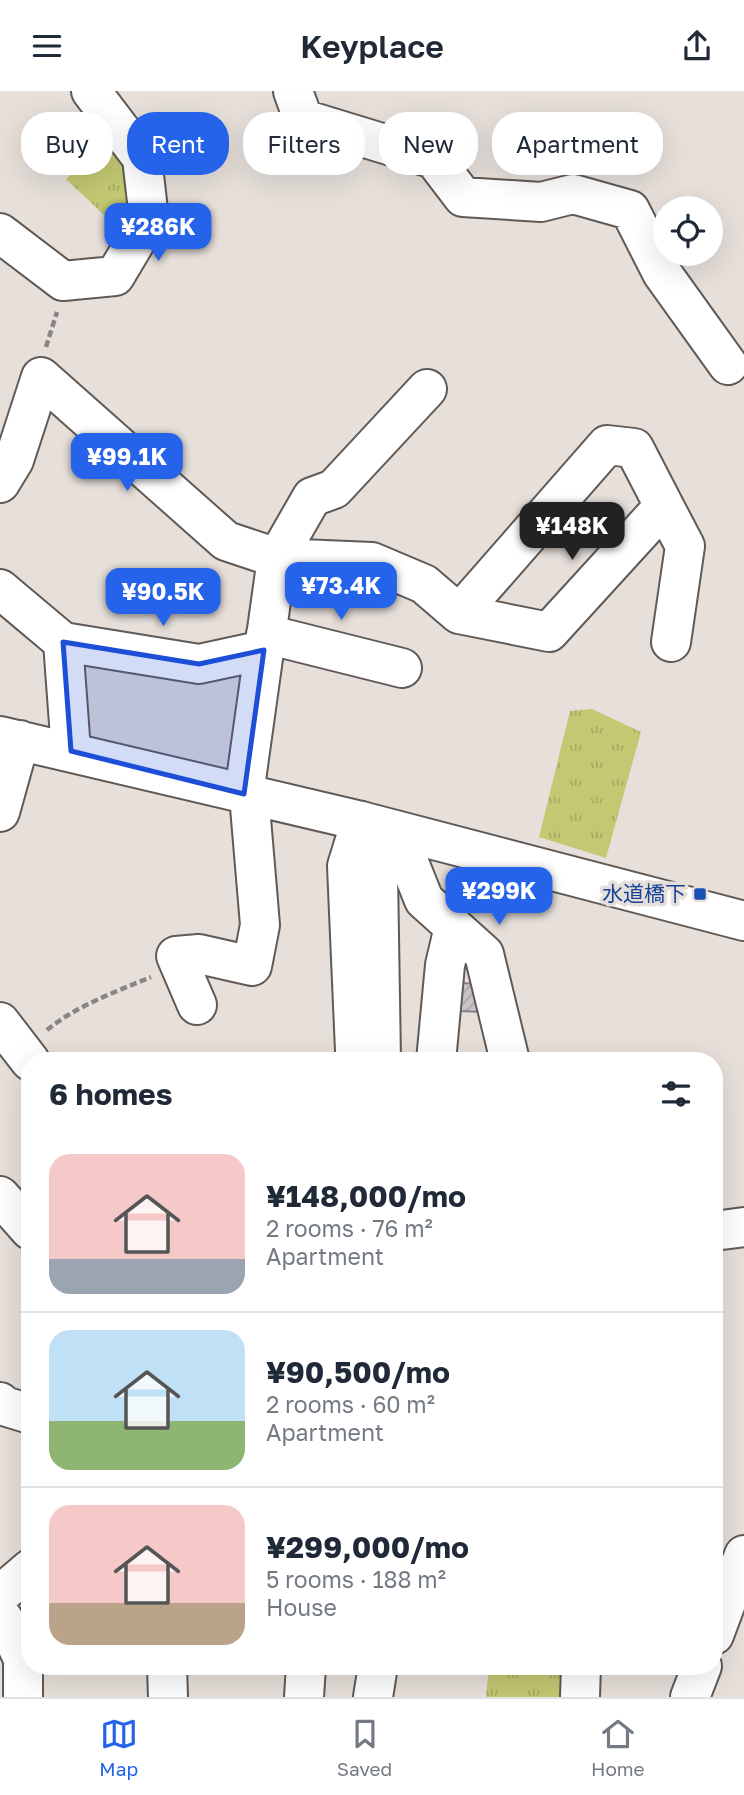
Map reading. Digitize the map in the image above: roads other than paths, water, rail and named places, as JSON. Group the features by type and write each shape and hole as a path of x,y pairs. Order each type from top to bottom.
{"main road":[{"path":"0,233 63,281 115,276 149,219 142,158 91,91"},
{"path":"293,91 303,119 435,159 463,197 541,202 573,194 630,210 662,273 729,365"},
{"path":"0,483 14,460 41,377 226,541 277,558 372,562 424,584 458,614 549,632 664,506"},
{"path":"197,1005 176,955 199,954 252,966 260,925 247,795 277,558 312,497 334,489 426,389"},
{"path":"458,614 607,445 634,448 685,547 671,642"},
{"path":"0,589 64,642 199,664 265,642 402,668"},
{"path":"64,642 71,751"},
{"path":"0,812 10,738 379,825 744,921"},
{"path":"379,825 424,900 484,954 508,1052"},
{"path":"355,1052 347,866 379,825"},
{"path":"379,825 381,1052"},
{"path":"437,1052 445,965 454,927"},
{"path":"0,1022 23,1052"},
{"path":"1,1200 21,1221"},
{"path":"723,1230 744,1227"},
{"path":"0,1402 21,1411"},
{"path":"728,1619 744,1555"},
{"path":"0,1595 21,1577"},
{"path":"0,1614 21,1655"},
{"path":"23,1675 23,1697"},
{"path":"167,1675 168,1697"},
{"path":"304,1697 305,1675"},
{"path":"324,1697 325,1675"},
{"path":"352,1697 353,1675"},
{"path":"373,1697 377,1675"},
{"path":"580,1697 581,1675"},
{"path":"690,1697 699,1675"}],"place":[{"name":"水道橋下","path":"700,894"}]}
